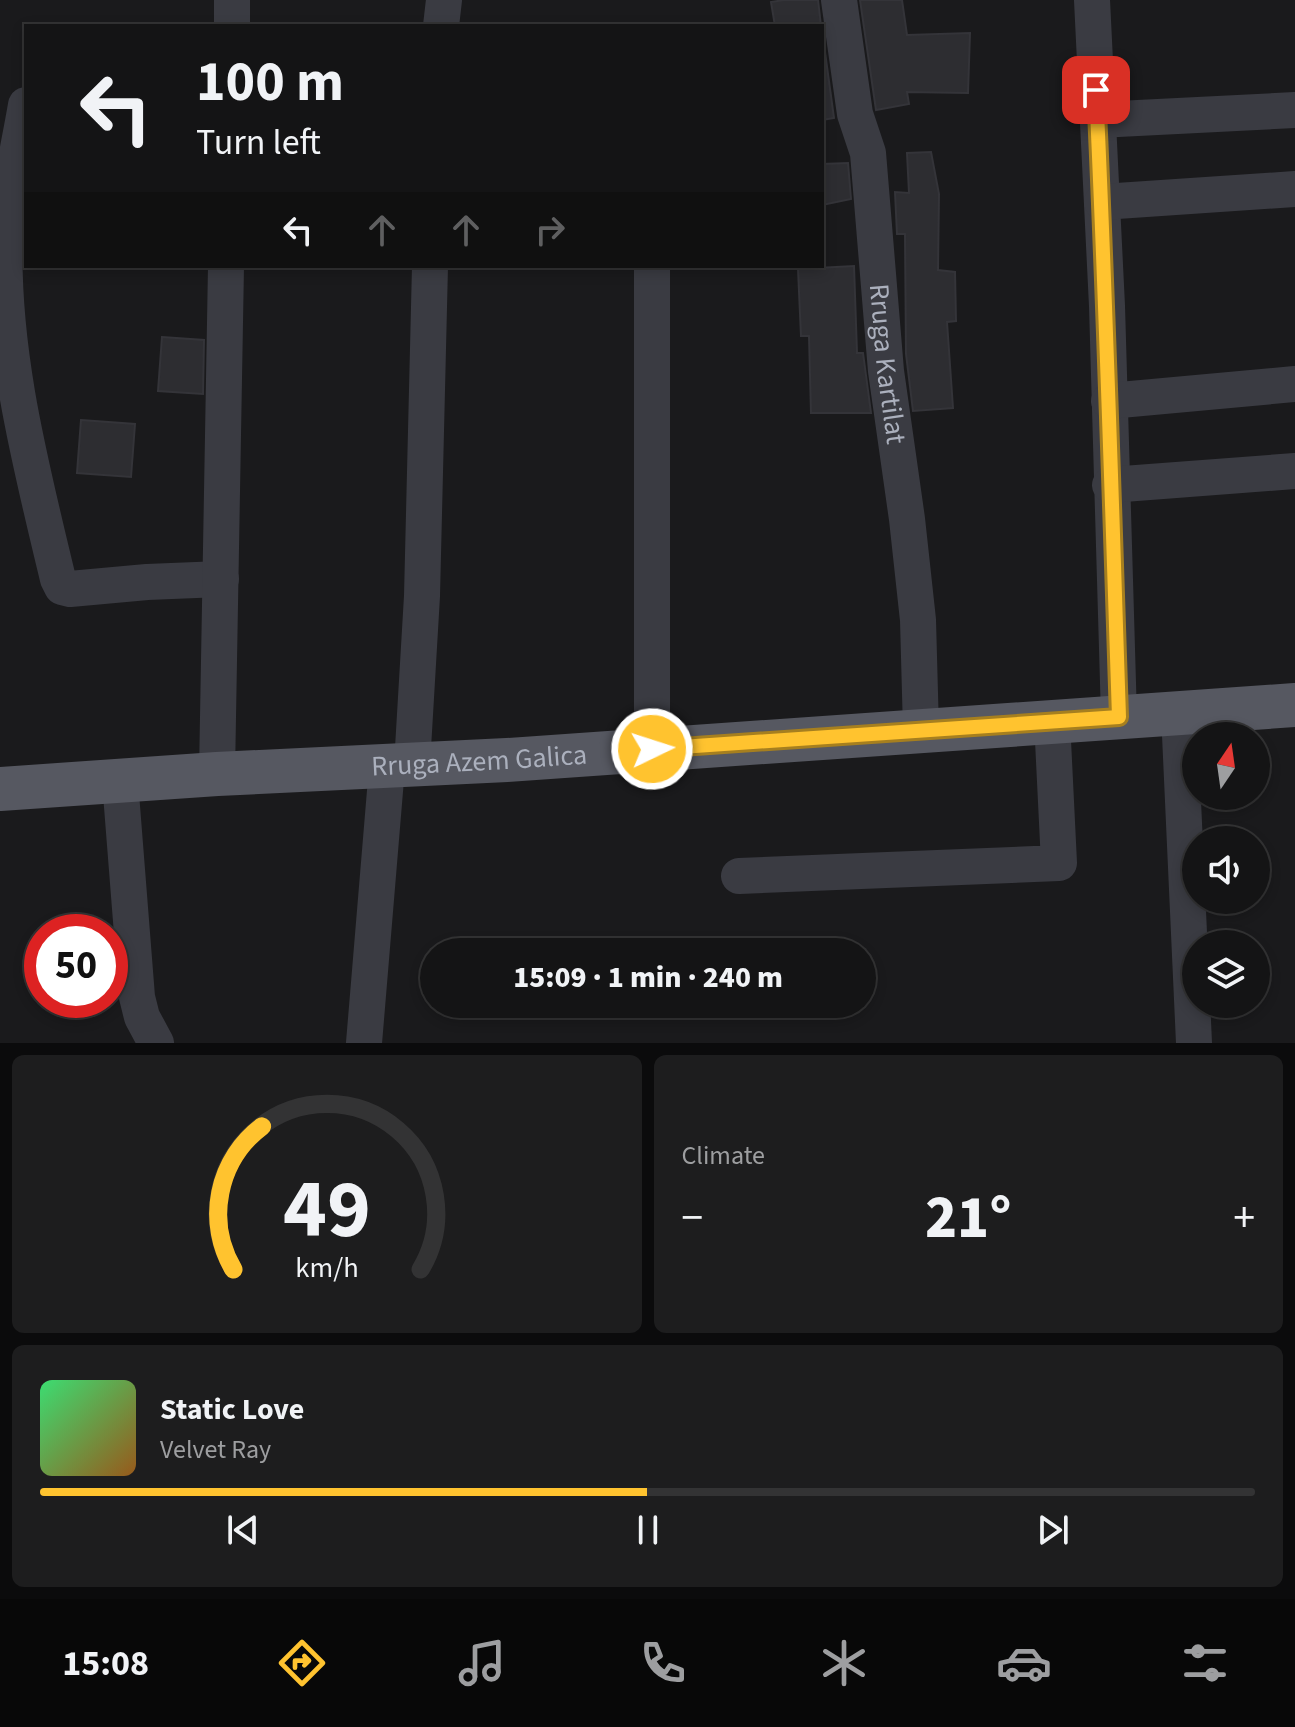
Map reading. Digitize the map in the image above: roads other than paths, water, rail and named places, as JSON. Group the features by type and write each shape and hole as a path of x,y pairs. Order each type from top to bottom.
{"main road":[{"name":"Rruga Azem Galica","path":"0,789 217,774 400,766 1295,705"}],"street":[{"path":"232,0 232,24"},
{"path":"441,24 444,0"},
{"name":"Rruga Kartilat","path":"839,0 855,114 868,153 886,371 918,620 921,730"},
{"path":"1092,0 1119,717"},
{"path":"1098,120 1295,110"},
{"path":"24,117 5,231 8,341 16,404 58,579 62,587 70,589 221,579"},
{"path":"1102,202 1295,189"},
{"path":"217,774 226,268"},
{"path":"364,1043 422,596 430,268"},
{"path":"652,268 652,749"},
{"path":"1109,401 1295,384"},
{"path":"1110,485 1295,471"},
{"path":"1179,713 1194,1043"},
{"path":"739,876 1059,863 1052,720"},
{"path":"120,781 137,997 142,1017 156,1043"}]}
